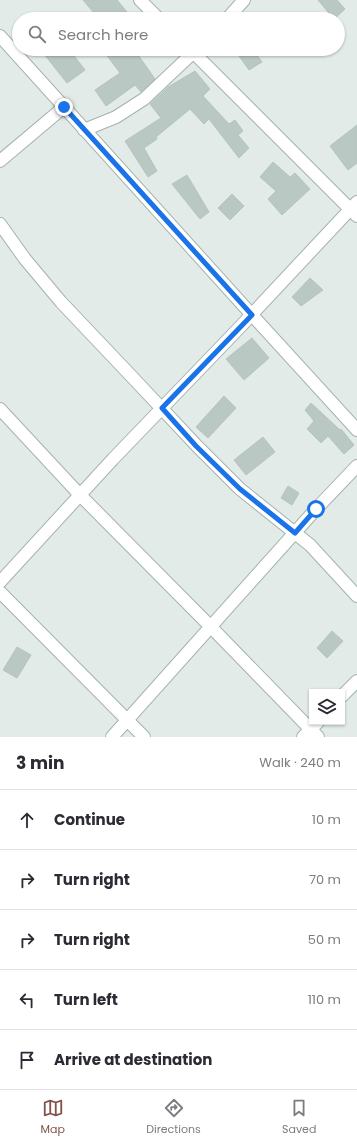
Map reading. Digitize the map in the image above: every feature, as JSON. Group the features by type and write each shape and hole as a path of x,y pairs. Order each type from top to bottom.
{"street":[{"path":"140,0 152,12"},
{"path":"233,12 244,0"},
{"path":"0,36 12,49"},
{"path":"18,56 357,430"},
{"path":"84,130 116,117 144,99 187,56"},
{"path":"0,582 162,408 355,209 199,56"},
{"path":"0,161 64,107"},
{"path":"0,224 25,259 61,302 196,446 240,489 310,545 357,596"},
{"path":"0,409 80,496 312,731"},
{"path":"112,737 357,466"},
{"path":"0,592 144,737"},
{"path":"345,693 357,680"}],"building":[{"path":"83,0 117,0 127,12 93,12"},
{"path":"318,0 337,0 345,9 342,12 328,12"},
{"path":"46,56 74,56 85,70 67,83"},
{"path":"107,56 139,56 155,79 141,92 135,85 106,106 95,90 120,73"},
{"path":"239,56 258,56 262,62 249,70"},
{"path":"195,71 210,89 203,96 229,124 235,120 243,131 238,135 249,148 239,158 209,119 204,124 190,109 156,137 157,139 144,148 157,171 148,177 125,141 161,118 150,104 168,87"},
{"path":"357,125 357,163 348,170 330,146"},
{"path":"273,162 290,177 295,173 310,189 282,215 268,199 276,191 260,177"},
{"path":"187,175 209,212 200,219 172,184"},
{"path":"232,194 244,206 230,220 218,208"},
{"path":"310,278 323,290 301,306 292,297"},
{"path":"252,338 269,358 244,380 226,359"},
{"path":"224,396 236,408 208,438 196,427"},
{"path":"311,403 340,430 341,429 354,445 344,454 328,436 321,443 307,429 314,421 305,410"},
{"path":"263,437 275,452 246,475 234,460"},
{"path":"288,486 299,493 292,505 281,498"},
{"path":"332,631 343,641 327,658 317,648"},
{"path":"17,647 31,655 17,678 3,670"}],"route":[{"path":"64,107 252,315 162,408 196,446 240,489 295,533 316,509"}]}
